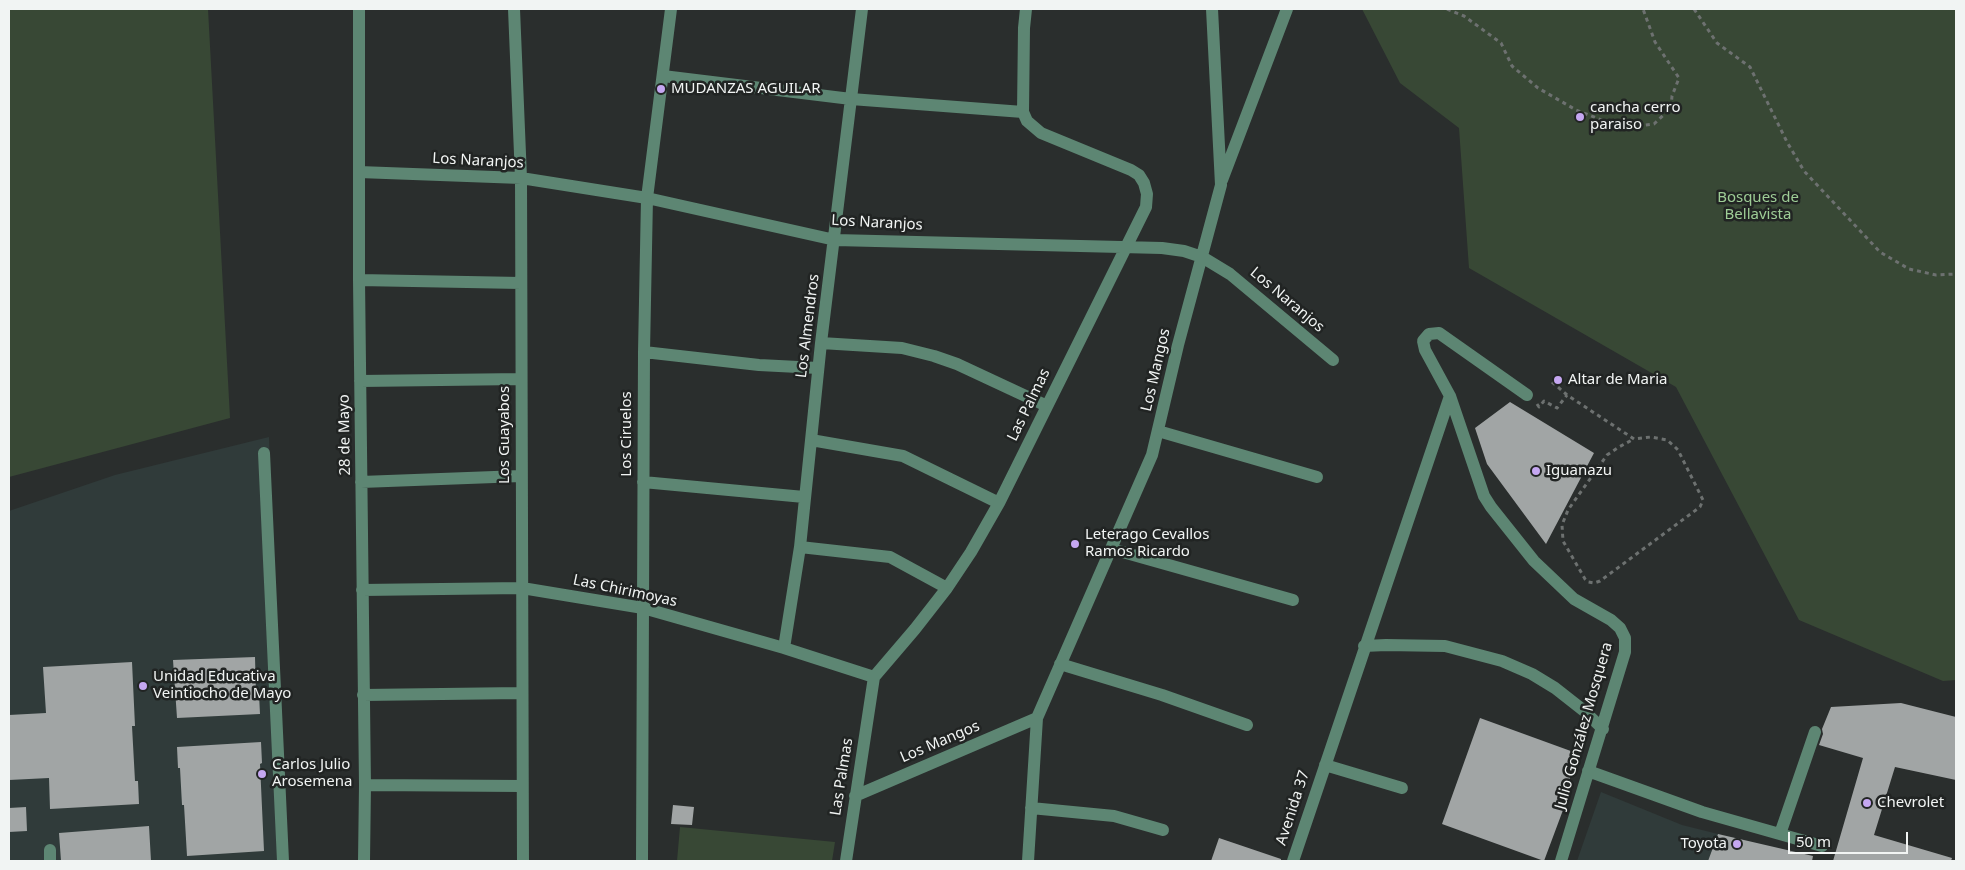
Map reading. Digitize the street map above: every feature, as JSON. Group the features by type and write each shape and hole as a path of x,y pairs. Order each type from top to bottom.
{"street":[{"name":"28 de Mayo","path":"359,9 359,280 365,785 364,861"},
{"name":"Los Guayabos","path":"514,9 521,178 521,694 523,861"},
{"name":"Los Ciruelos","path":"642,861 643,482 647,198 671,9"},
{"name":"Los Almendros","path":"784,648 800,547 818,368 862,9"},
{"path":"663,76 851,99 1023,112 1026,9"},
{"name":"Los Mangos","path":"1028,861 1037,718 1152,455 1178,346 1221,185 1212,9"},
{"path":"1221,185 1288,9"},
{"name":"Las Palmas","path":"846,861 874,677 916,629 971,552 999,503 1146,207 1147,194 1144,183 1139,175 1041,133 1027,121 1023,112"},
{"name":"Los Naranjos","path":"359,172 521,178 647,198 835,240 1125,247 1184,251 1202,257 1230,274 1333,360"},
{"path":"359,280 520,283"},
{"path":"1450,396 1424,350 1423,342 1429,334 1439,333 1527,396"},
{"path":"821,343 902,348 934,356 958,364 1047,406"},
{"path":"644,352 758,365 818,368"},
{"path":"360,381 521,379"},
{"name":"Avenida 37","path":"1293,861 1364,646 1450,396"},
{"name":"Julio González Mosquera","path":"1450,396 1484,496 1491,507 1534,561 1574,599 1611,620 1620,628 1625,638 1625,652 1588,771 1563,861"},
{"path":"1158,432 1317,477"},
{"path":"811,440 903,456 999,503"},
{"path":"264,453 283,861"},
{"path":"361,482 521,476"},
{"path":"643,482 804,498"},
{"path":"800,547 890,557 947,588"},
{"path":"1112,549 1293,600"},
{"name":"Las Chirimoyas","path":"362,590 522,588 643,608 784,648 874,677"},
{"path":"1364,646 1446,646 1502,661 1532,674 1555,688 1602,728"},
{"path":"1060,664 1162,695 1247,725"},
{"path":"363,696 521,694"},
{"name":"Los Mangos","path":"855,796 1037,718"},
{"path":"1780,834 1815,732"},
{"path":"1324,765 1402,788"},
{"path":"1588,771 1664,800 1822,846"},
{"path":"365,785 522,786"},
{"path":"1031,808 1114,816 1162,830"}],"path":[{"path":"1447,9 1464,16 1501,43 1512,66 1538,88 1576,110 1604,121 1638,126 1654,124 1671,108 1672,96 1679,78 1656,42 1643,9"},
{"path":"1694,9 1717,43 1750,67 1787,142 1804,170 1880,252 1909,269 1936,275 1956,274"},
{"path":"1552,382 1567,395 1634,439 1651,437 1666,440 1674,446 1703,500 1700,507 1600,581 1588,582 1563,542 1562,525 1568,510 1607,456 1634,439"},
{"path":"1527,396 1539,407 1544,401 1557,408 1567,395"}],"shaded area":[{"name":"Unidad Educativa Veintiocho de Mayo","path":"269,437 283,861 9,861 9,511 115,475"},
{"path":"1601,792 1682,825 1718,834 1708,861 1577,861"}],"green space":[{"path":"9,9 208,9 230,418 9,477"},
{"name":"Bosques de Bellavista","path":"1362,9 1956,9 1956,680 1943,681 1799,620 1676,387 1469,268 1459,128 1400,83"},
{"path":"680,827 835,842 832,861 677,861"}],"building":[{"path":"1510,402 1594,453 1546,544 1487,464 1475,428"},
{"path":"255,657 256,695 259,694 260,714 177,718 173,660"},
{"path":"132,662 135,726 132,726 135,781 138,781 139,804 50,809 49,778 9,780 9,715 46,713 43,667"},
{"path":"1901,703 1956,717 1956,780 1895,767 1874,835 1952,858 1951,861 1833,861 1863,758 1819,745 1823,734 1822,729 1831,707"},
{"path":"1480,718 1579,754 1562,800 1566,802 1544,861 1442,824"},
{"path":"261,742 262,763 260,764 264,851 187,856 184,805 182,805 177,747"},
{"path":"673,805 694,807 692,825 671,824"},
{"path":"26,807 27,831 9,832 9,808"},
{"path":"149,826 151,861 61,861 59,833"},
{"name":"Toyota","path":"1718,834 1813,856 1812,861 1708,861"},
{"path":"1219,838 1281,859 1281,861 1211,861"}],"place":[{"name":"MUDANZAS AGUILAR","path":"661,89"},
{"name":"cancha cerro paraiso","path":"1580,117"},
{"name":"Altar de Maria","path":"1558,380"},
{"name":"Iguanazu","path":"1536,471"},
{"name":"Leterago Cevallos Ramos Ricardo","path":"1075,544"},
{"name":"Unidad Educativa Veintiocho de Mayo","path":"143,686"},
{"name":"Carlos Julio Arosemena","path":"262,774"},
{"name":"Chevrolet","path":"1867,803"},
{"name":"Toyota","path":"1737,844"}]}
